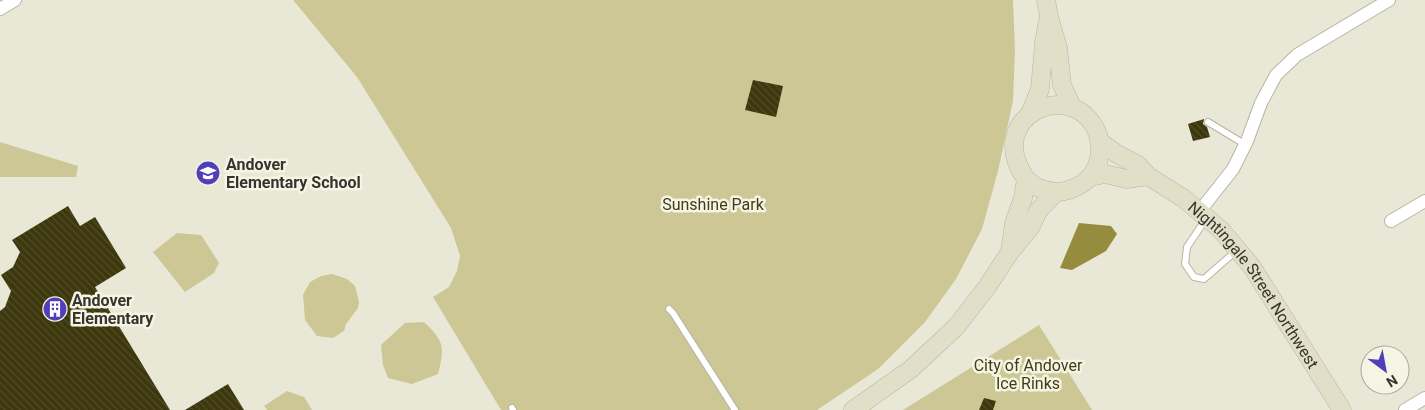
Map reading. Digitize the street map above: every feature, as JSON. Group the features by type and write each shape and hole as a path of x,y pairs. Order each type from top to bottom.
{"street":[{"path":"0,9 16,0"},
{"path":"1203,215 1246,145 1261,103 1276,75 1297,55 1374,4 1388,0"},
{"path":"1047,9 1058,48 1062,85 1072,108"},
{"path":"1030,114 1040,89 1047,9"},
{"path":"1057,105 1072,108 1084,114 1093,125 1099,141 1100,151 1097,165 1090,177 1079,186 1066,191 1056,192 1038,188 1026,180 1017,168 1013,154 1014,139 1020,125 1030,114 1043,107 1057,105"},
{"name":"Nightingale Street Northwest","path":"1099,141 1117,154 1138,165 1148,176 1183,198 1221,230 1252,267 1342,410"},
{"path":"1090,177 1105,174 1126,179 1148,176"},
{"path":"1010,252 1014,223 1023,198 1026,180"},
{"path":"853,410 911,369 944,339 975,304 1010,252 1030,228 1038,211 1056,192"},
{"path":"1391,221 1425,201"},
{"path":"1405,410 1425,398"}],"lane":[{"path":"1208,122 1246,145"},
{"path":"1203,215 1187,247 1184,264 1194,277 1204,279 1237,250"},
{"path":"669,309 735,410"}],"green space":[{"name":"Sunshine Park","path":"293,0 1013,0 1015,51 1013,101 998,171 982,229 956,279 925,322 878,369 817,410 501,410 433,297 449,287 457,271 460,256 451,228 357,77"},
{"path":"0,142 78,166 76,177 0,177"},
{"path":"177,233 201,235 219,263 214,273 185,292 153,252"},
{"path":"332,274 347,279 355,286 359,302 358,308 346,324 344,331 333,338 317,336 305,320 303,295 310,282 321,276"},
{"path":"424,322 436,334 441,345 442,357 438,374 412,384 388,378 383,365 381,345 405,323"},
{"name":"City of Andover Ice Rinks","path":"1039,325 1092,410 903,410"},
{"path":"287,391 304,397 312,410 267,410 264,406"}],"shaded area":[{"path":"1079,223 1111,226 1117,234 1106,251 1072,270 1060,268"}],"building":[{"path":"753,80 783,86 776,117 745,110"},
{"path":"1204,119 1203,124 1207,127 1210,137 1193,141 1188,124"},
{"name":"Andover Elementary","path":"68,206 80,226 95,217 126,268 95,287 170,410 0,410 0,311 5,307 11,291 1,275 13,267 20,252 12,240"},
{"path":"228,384 244,410 185,410"},
{"path":"984,398 996,401 993,410 979,410"}],"place":[{"name":"Andover Elementary School","path":"208,173"},
{"name":"Andover Elementary","path":"55,309"}]}
